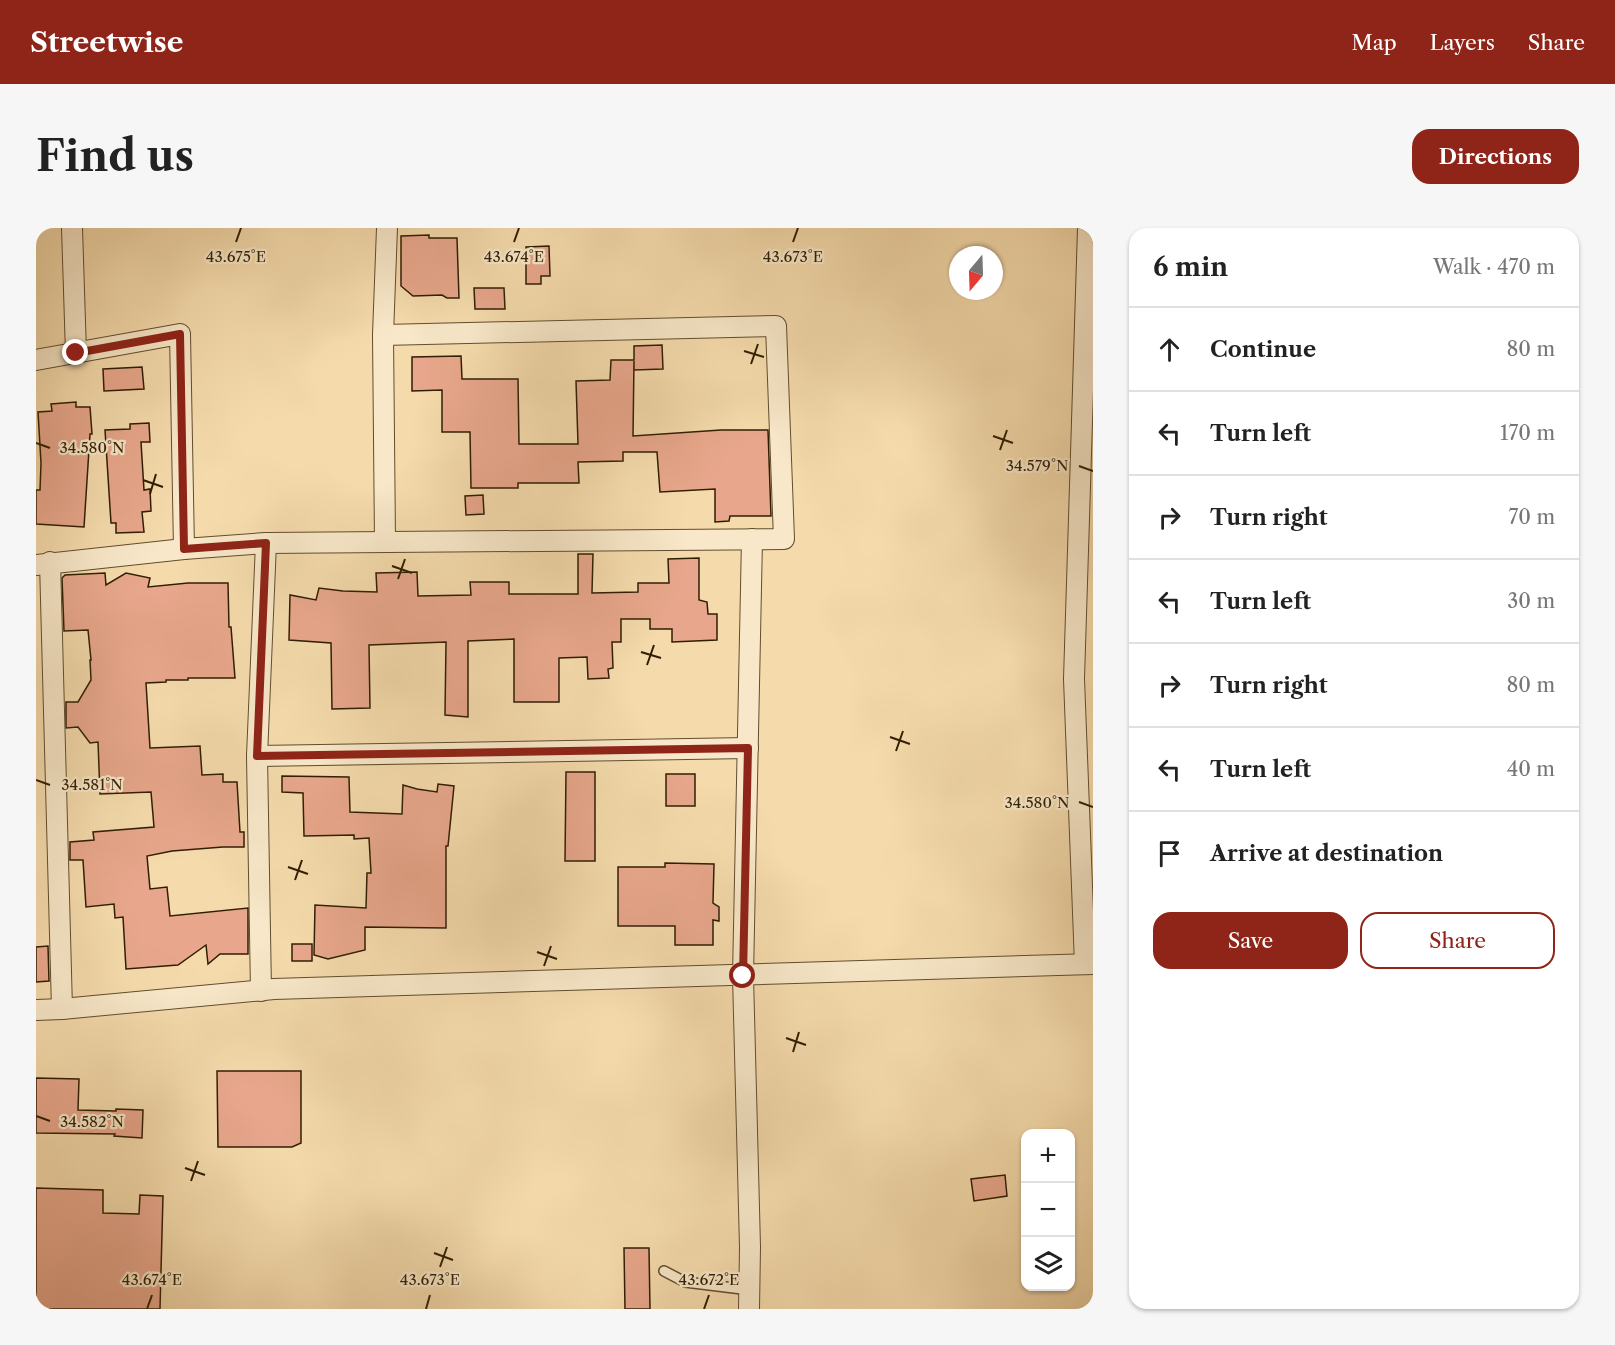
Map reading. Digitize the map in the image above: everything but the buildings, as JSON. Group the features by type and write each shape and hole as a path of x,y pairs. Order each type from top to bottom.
{"street":[{"path":"72,228 76,353"},
{"path":"385,541 383,335 387,228"},
{"path":"36,1010 274,989 1089,964 1083,679 1088,228"},
{"path":"62,1009 43,563 266,543 784,539 776,326 383,335"},
{"path":"36,360 180,334 184,549"},
{"path":"751,1303 743,976 752,539"},
{"path":"261,991 257,756 266,543"},
{"path":"257,756 748,748"}],"lane":[{"path":"664,1271 685,1282 751,1303"}],"route":[{"path":"76,353 180,334 184,549 266,543 257,756 748,748 743,976"}]}
